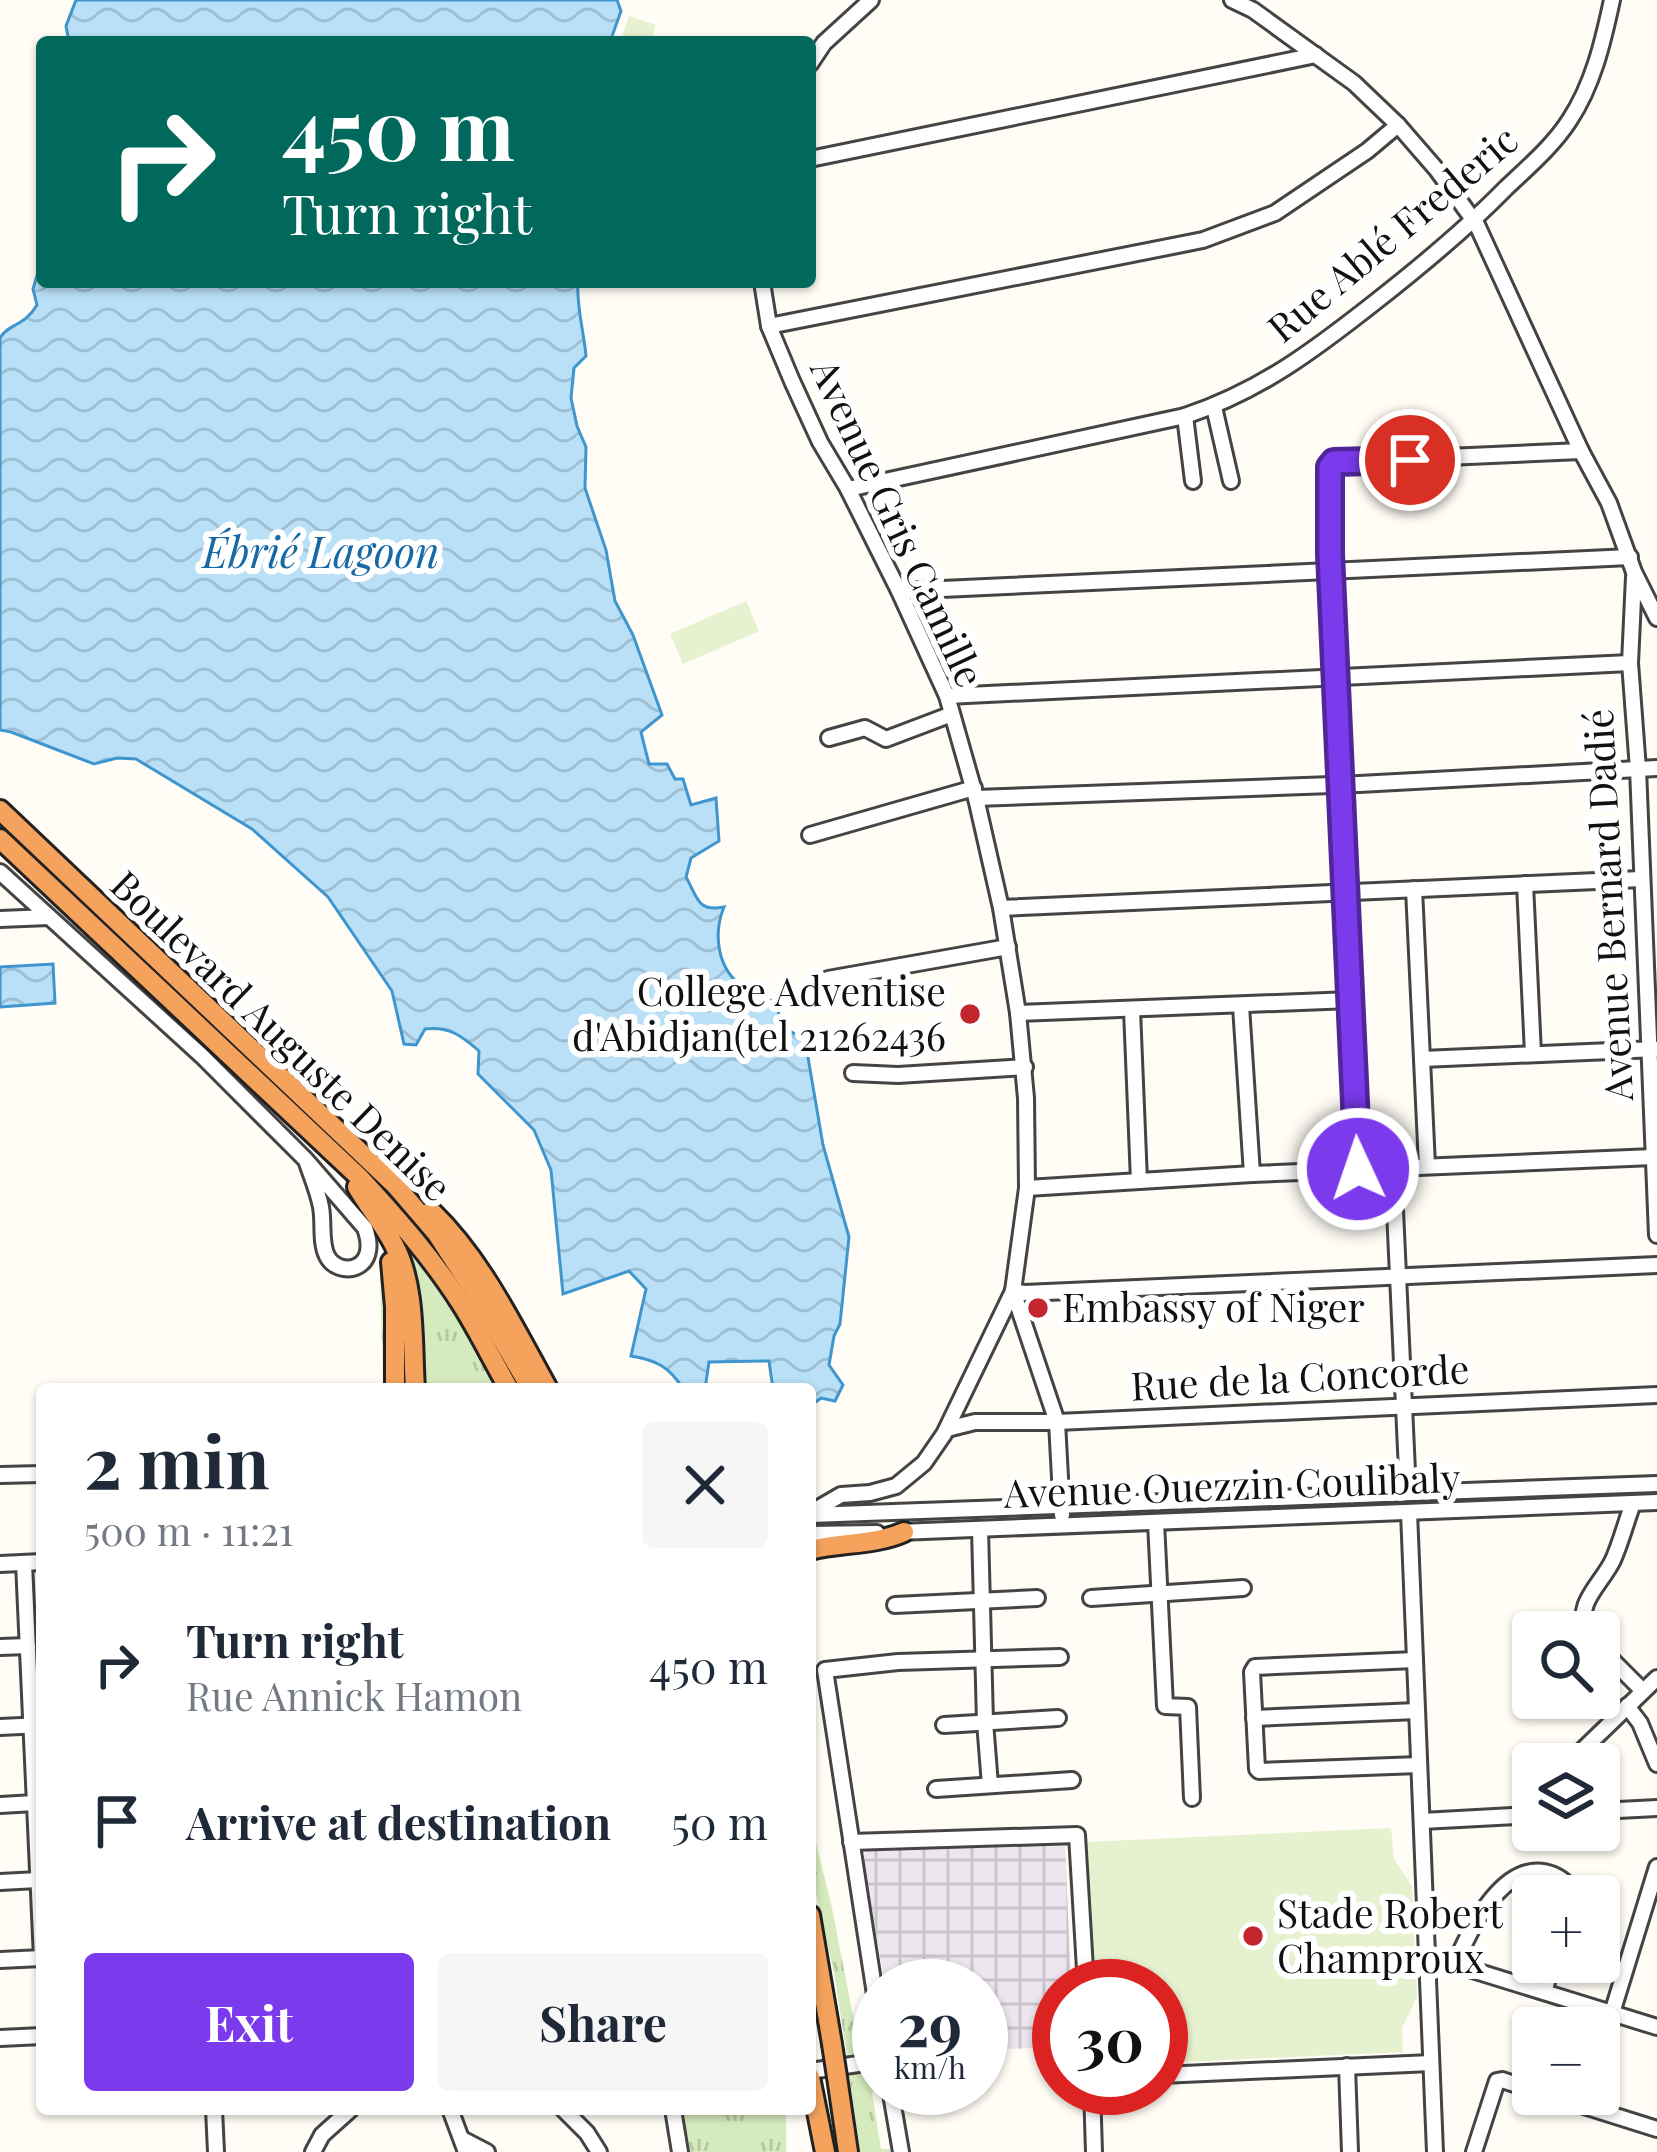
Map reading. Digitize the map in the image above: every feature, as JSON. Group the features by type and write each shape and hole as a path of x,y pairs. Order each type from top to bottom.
{"highway":[{"name":"Boulevard Auguste Denise","path":"0,810 373,1161 437,1234 528,1383"},
{"name":"Boulevard Auguste Denise","path":"0,839 373,1192 462,1304 506,1383"},
{"path":"0,853 78,915"},
{"path":"338,1158 394,1244 401,1263 415,1383"},
{"path":"373,1161 447,1227 489,1284 545,1383"},
{"path":"373,1213 392,1264 394,1383"},
{"path":"816,1548 889,1539 904,1532"},
{"path":"816,1950 848,2152"},
{"path":"816,2106 825,2152"},
{"path":"811,2115 811,2152"}],"street":[{"path":"816,55 871,0"},
{"path":"1232,0 1354,83 1398,125 1474,221 1609,503 1657,618"},
{"name":"Rue Ablé Frederic","path":"848,489 1185,416 1272,379 1474,221 1552,144 1572,117 1595,66 1612,0"},
{"path":"816,158 1316,55"},
{"path":"769,326 1203,240 1275,213 1398,125"},
{"name":"Avenue Gris Camille","path":"763,288 769,326 820,442 848,489 947,696 1001,908 1025,1066 1027,1188 1013,1291 947,1429 924,1463 896,1486 841,1495 816,1510"},
{"path":"1214,407 1231,481"},
{"path":"1185,416 1193,481"},
{"path":"1358,1169 1330,467 1334,462 1581,451"},
{"path":"899,591 1331,571 1632,565"},
{"name":"Avenue Bernard Dadié","path":"1632,565 1630,663 1653,1049 1657,1235"},
{"path":"947,696 1630,663"},
{"path":"829,737 865,728 886,739 952,714"},
{"path":"810,835 975,793 1341,784 1657,768"},
{"path":"0,872 202,1056 307,1160 365,1228 369,1256 362,1264 338,1266 326,1255 321,1208 307,1160"},
{"path":"1001,908 1641,879"},
{"path":"1525,884 1533,1054"},
{"path":"1414,889 1427,1166"},
{"path":"0,919 49,917"},
{"path":"828,979 1008,946"},
{"path":"1018,1013 1351,1000"},
{"path":"1241,1006 1252,1174"},
{"path":"1132,1010 1139,1180"},
{"path":"1422,1059 1653,1049"},
{"path":"853,1073 898,1075 1025,1066"},
{"path":"1027,1188 1653,1157"},
{"path":"1394,1167 1408,1493"},
{"path":"1063,1526 1058,1422 1013,1291 1657,1265"},
{"path":"989,1340 1009,1330 1029,1338"},
{"name":"Rue de la Concorde","path":"947,1429 975,1422 1657,1395"},
{"path":"962,1397 975,1422"},
{"path":"0,1475 36,1474"},
{"name":"Avenue Ouezzin Coulibaly","path":"816,1514 1657,1484"},
{"name":"Avenue Ouezzin Coulibaly","path":"816,1534 1657,1502"},
{"path":"1583,1611 1615,1556 1633,1503"},
{"path":"1409,1512 1435,2152"},
{"path":"1156,1522 1165,1706 1188,1707 1192,1798"},
{"path":"980,1529 990,1785"},
{"path":"0,1564 36,1562"},
{"path":"24,1563 36,1716"},
{"path":"1091,1598 1243,1588"},
{"path":"895,1605 1037,1598"},
{"path":"0,1647 28,1646"},
{"path":"869,1959 825,1670 898,1662 1060,1658"},
{"path":"1415,1660 1255,1667 1252,1672 1259,1771 1419,1766"},
{"path":"1620,1668 1643,1691"},
{"path":"1589,1743 1657,1678"},
{"path":"1627,1706 1640,1723 1657,1764"},
{"path":"1254,1718 1417,1711"},
{"path":"944,1725 1058,1718"},
{"path":"0,1727 36,1725"},
{"path":"36,1764 36,1829"},
{"path":"936,1789 1072,1780"},
{"path":"0,1805 35,1803"},
{"path":"1620,1810 1657,1808"},
{"path":"1421,1821 1512,1816"},
{"path":"851,1842 1077,1835 1085,1959"},
{"path":"1614,2007 1657,1867"},
{"path":"1520,1875 1539,1871 1554,1875"},
{"path":"1455,1964 1474,1924 1512,1879"},
{"path":"0,1882 36,1880"},
{"path":"1427,1956 1593,2007"},
{"path":"0,1960 36,1958"},
{"path":"1544,1992 1546,1983"},
{"path":"1620,2015 1657,2027"},
{"path":"0,2038 36,2036"},
{"path":"1188,2074 1431,2063"},
{"path":"1347,2066 1350,2152"},
{"path":"816,2075 852,2067"},
{"path":"1474,2152 1497,2081 1512,2083"},
{"path":"214,2115 216,2152"},
{"path":"313,2152 322,2135 344,2115"},
{"path":"452,2115 464,2145 487,2152"},
{"path":"569,2115 599,2152"},
{"path":"675,2115 680,2152"},
{"path":"895,2115 901,2152"},
{"path":"1093,2115 1094,2152"},
{"path":"1615,2115 1657,2128"}],"shaded area":[{"path":"1065,1840 1070,1959 1032,1959 1032,2048 1008,2049 1008,1959 880,1959 863,1857 868,1848"}],"green space":[{"path":"629,16 656,25 652,36 622,36"},
{"path":"746,601 759,631 683,664 670,634"},
{"path":"406,1243 496,1383 383,1383 380,1271"},
{"name":"Stade Robert Champroux","path":"1391,1828 1394,1859 1412,1886 1417,1997 1402,2028 1403,2052 1188,2062 1188,1959 1092,1959 1086,1842"},
{"path":"816,1844 852,2011 852,2054 847,2055 816,1894"},
{"path":"684,2115 786,2115 786,2152 689,2152"},
{"path":"855,2115 876,2115 881,2149 890,2152 860,2152"}],"water":[{"path":"76,0 617,0 621,11 612,36 68,36 66,26"},
{"name":"Ébrié Lagoon","path":"36,279 36,288 578,288 586,356 574,368 571,398 586,447 585,488 606,550 615,601 633,635 662,715 641,732 649,764 667,764 675,779 683,779 691,805 716,798 719,841 691,858 686,877 703,905 724,907 718,939 734,980 779,1004 778,1024 805,1040 823,1145 849,1237 840,1324 829,1365 843,1385 835,1401 816,1402 816,1383 772,1383 769,1361 709,1362 706,1383 679,1383 661,1366 631,1356 646,1289 629,1271 563,1294 551,1170 534,1130 478,1074 479,1051 461,1037 425,1029 416,1045 404,1044 392,991 328,897 252,829 136,759 94,764 0,730 0,338 37,305 33,289"},
{"path":"53,964 55,1003 0,1007 0,967"}],"place":[{"name":"College Adventise d'Abidjan(tel 21262436","path":"970,1014"},
{"name":"Embassy of Niger","path":"1038,1308"},
{"name":"Stade Robert Champroux","path":"1253,1936"}],"route":[{"path":"1358,1169 1330,467 1334,462 1410,460"}]}
